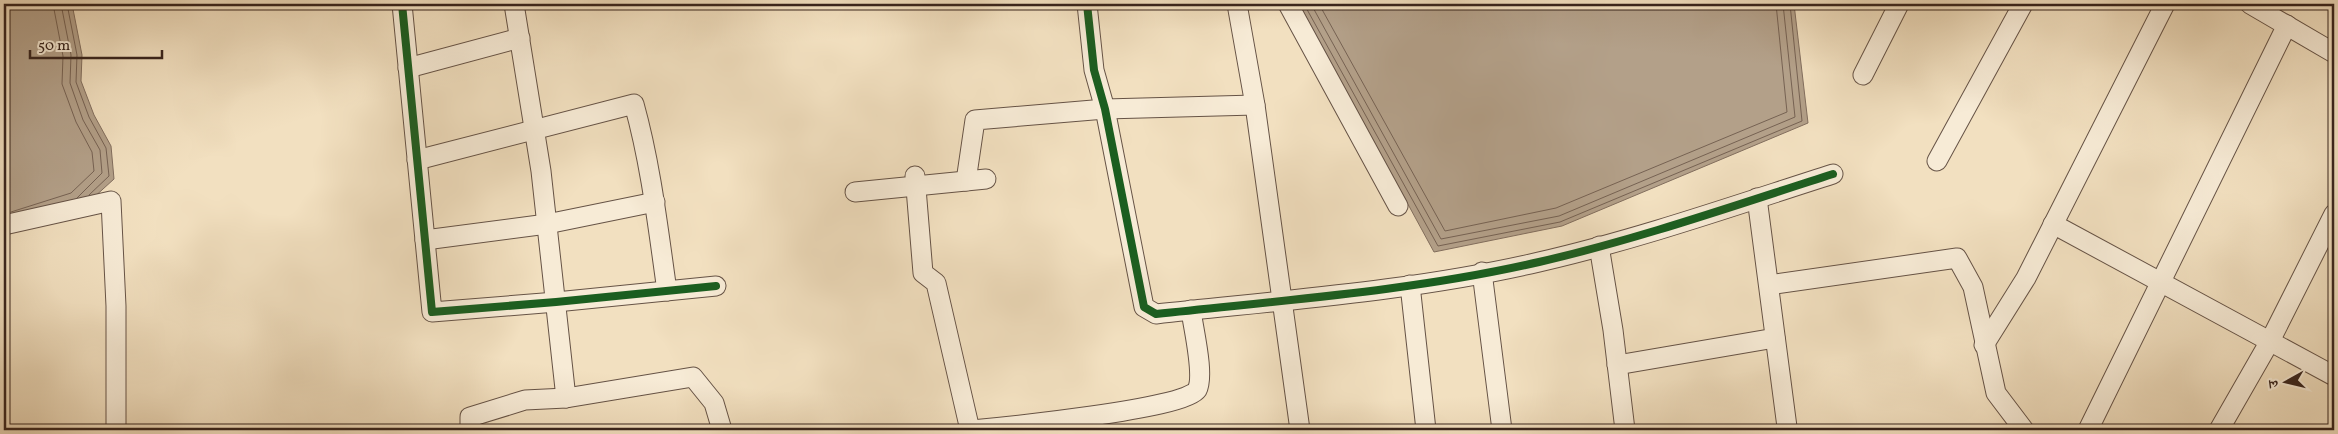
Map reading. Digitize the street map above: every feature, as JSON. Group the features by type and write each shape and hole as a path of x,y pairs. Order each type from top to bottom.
{"street":[{"path":"402,4 432,312 716,286"},
{"path":"514,4 547,224 566,398"},
{"path":"1087,4 1094,70 1105,109 1144,307 1156,314 1410,285 1539,262 1599,246 1833,174"},
{"path":"1237,4 1255,105 1300,430"},
{"path":"1288,4 1398,206"},
{"path":"1863,75 1899,4"},
{"path":"1937,161 2023,4"},
{"path":"1984,345 2026,278 2165,4"},
{"path":"2250,4 2334,54"},
{"path":"2088,430 2287,25"},
{"path":"408,68 520,38"},
{"path":"418,160 634,104 642,132 655,202 667,291"},
{"path":"966,181 975,120 1105,109 1255,105"},
{"path":"855,192 915,181 986,179"},
{"path":"915,181 923,273 936,283 971,430 1083,424 1177,400 1195,393 1199,386 1200,373 1191,310"},
{"path":"1757,198 1787,427"},
{"path":"4,225 111,201 116,306 116,430"},
{"path":"425,240 547,224 655,202"},
{"path":"2219,430 2270,341 2334,214"},
{"path":"2053,224 2334,376"},
{"path":"1599,246 1625,430"},
{"path":"1769,285 1957,258 1973,287 1984,345 1996,393 2024,430"},
{"path":"1482,272 1502,430"},
{"path":"1410,285 1426,430"},
{"path":"1617,365 1775,338"},
{"path":"473,430 470,426 470,417 525,400 566,398 693,377 714,403 722,430"}],"water":[{"path":"4,4 72,4 82,55 81,81 94,115 111,146 114,179 81,209 4,235"},
{"path":"1299,4 1794,4 1808,123 1562,226 1434,252"}],"cycle path":[{"path":"402,4 432,312 716,286"},
{"path":"1087,4 1094,70 1105,109 1144,307 1156,314 1349,294 1492,272 1613,243 1833,174"}]}
